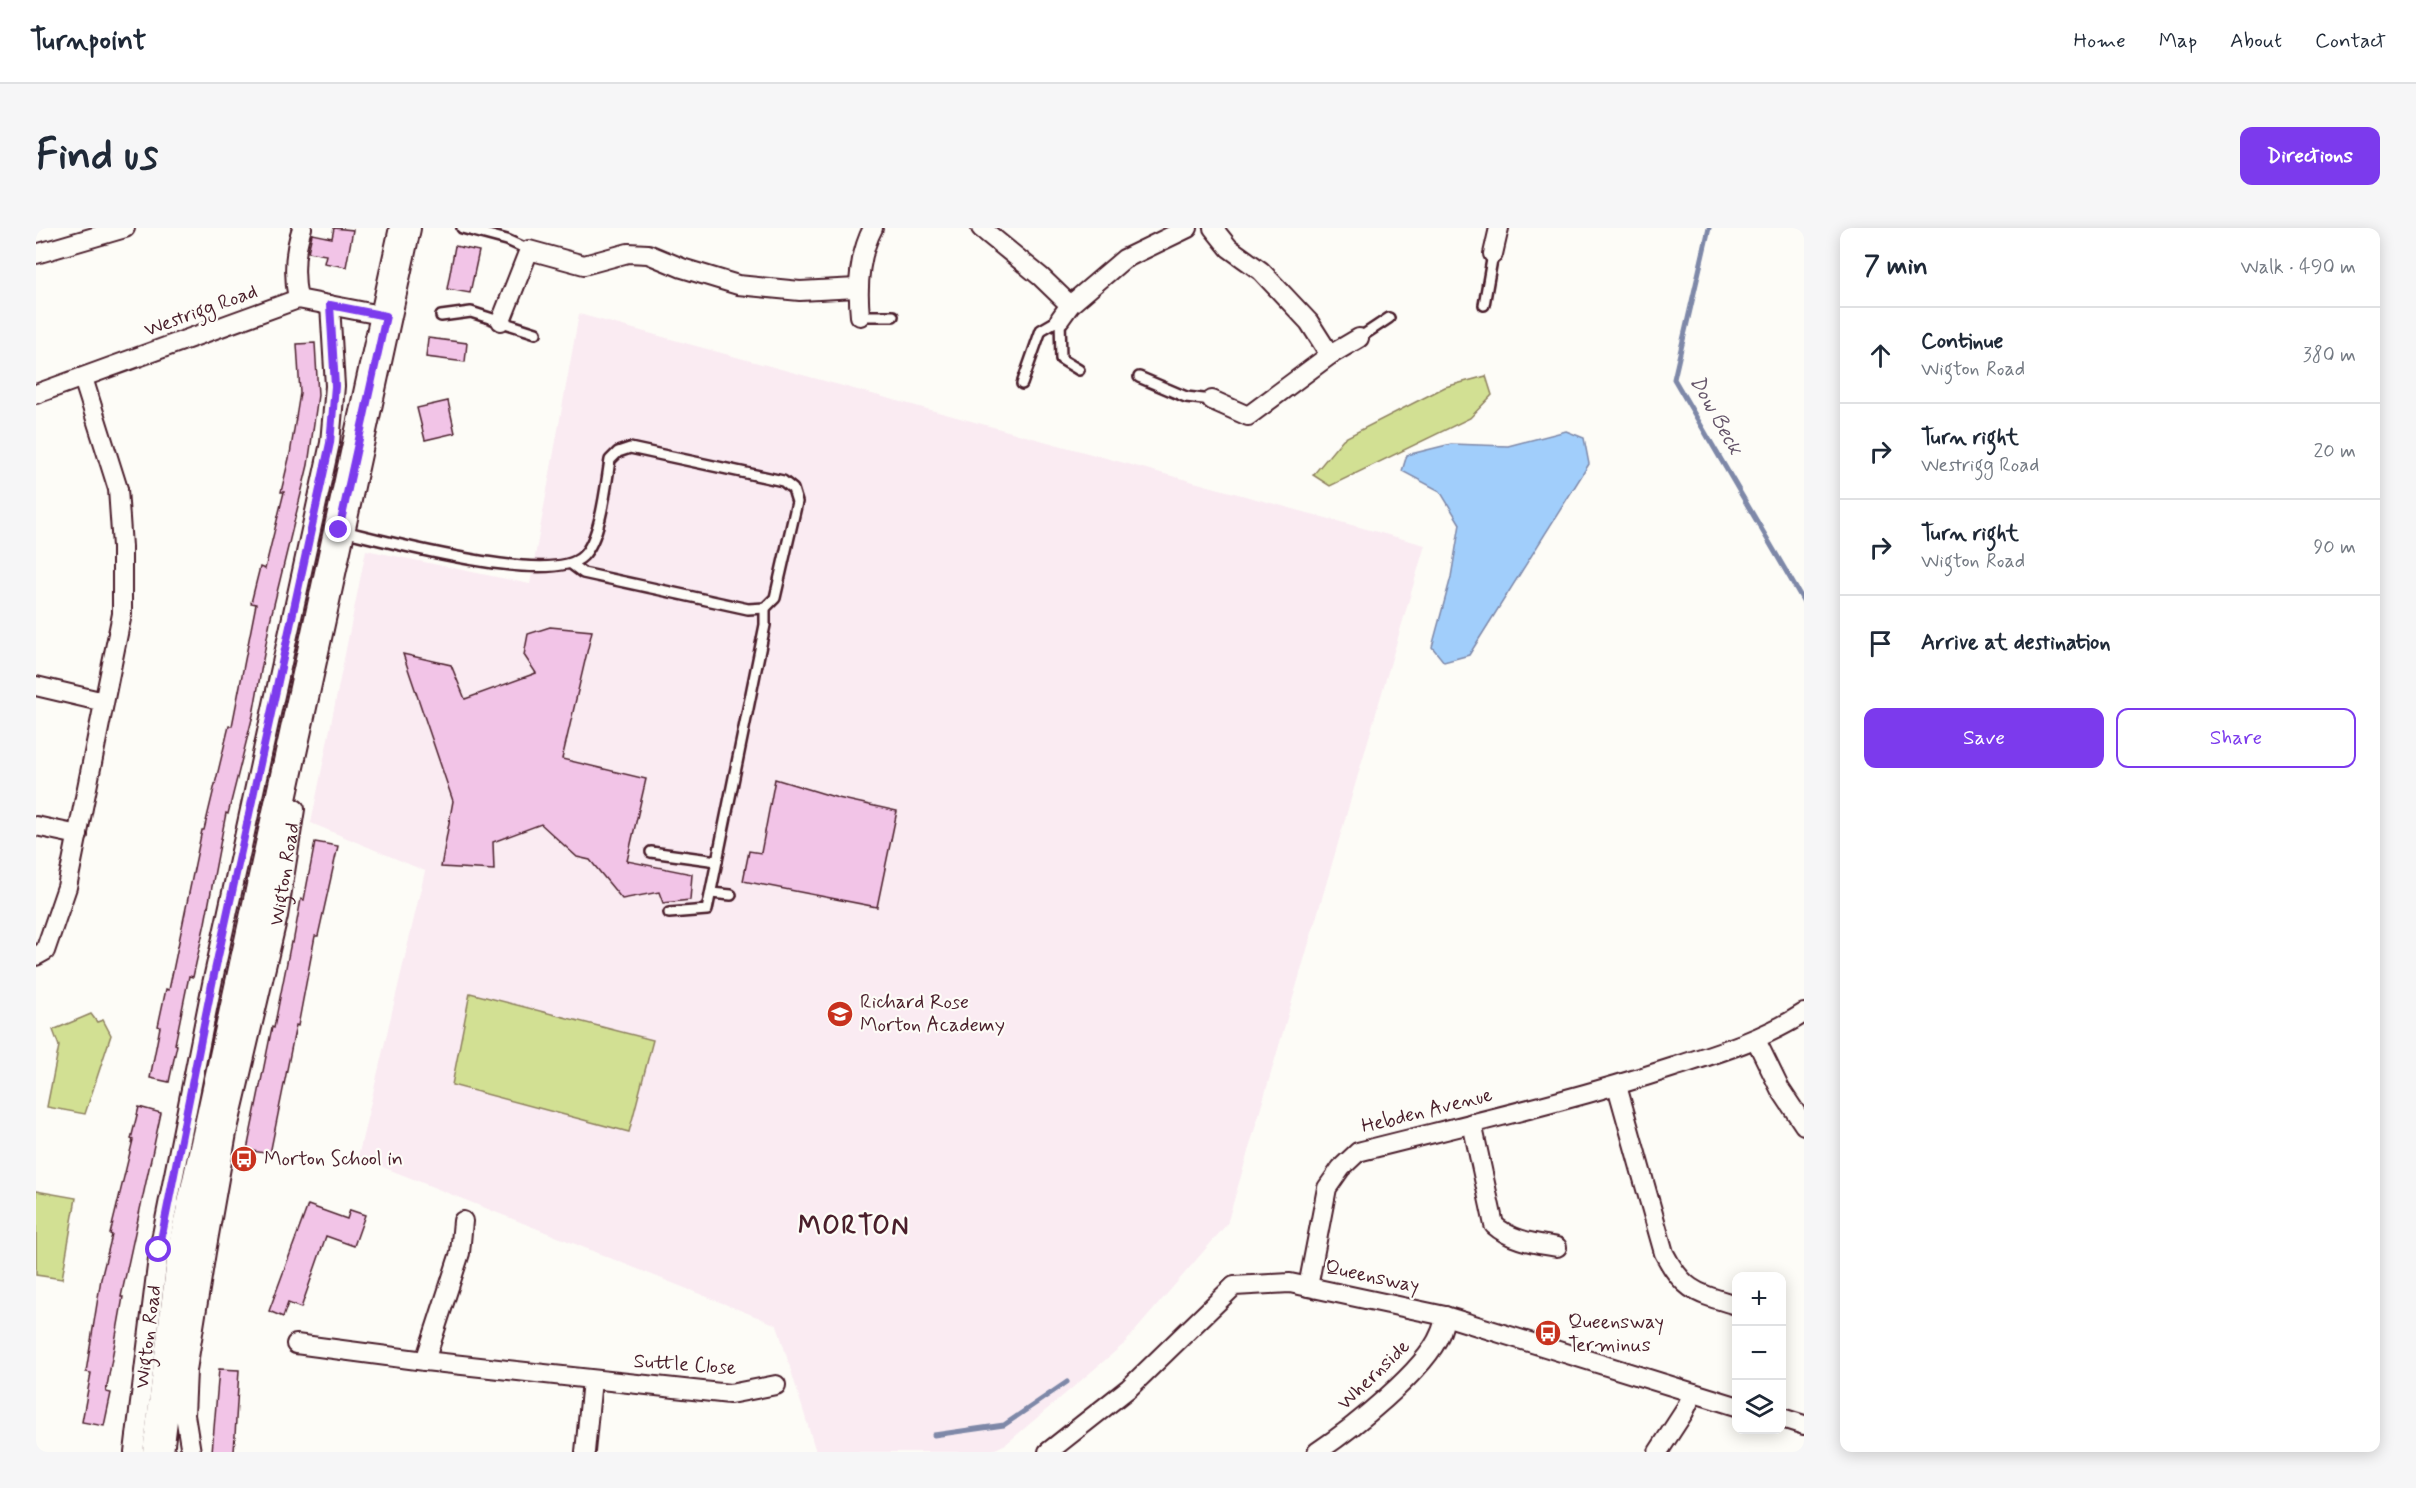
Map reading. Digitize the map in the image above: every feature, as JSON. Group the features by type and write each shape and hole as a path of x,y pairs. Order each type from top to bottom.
{"main road":[{"name":"Wigton Road","path":"158,1452 184,1245 405,228"}],"street":[{"path":"36,254 78,238 125,228"},
{"path":"302,228 297,243 293,276 298,299 386,316"},
{"path":"860,315 857,288 866,242 873,228"},
{"path":"981,228 1041,277 1065,312 1124,259 1188,228"},
{"path":"1213,228 1229,248 1261,271 1309,322 1330,355"},
{"path":"1493,254 1499,228"},
{"path":"501,321 529,250 584,265 628,253 648,254 682,268 738,285 800,291 857,288"},
{"name":"Westrigg Road","path":"36,394 298,299"},
{"name":"Wigton Road","path":"134,1452 159,1250 212,984 330,443 335,386 330,305"},
{"path":"1212,400 1248,416 1330,355 1359,338"},
{"path":"36,956 45,951 67,887 122,614 118,489 83,378"},
{"path":"36,686 104,702"},
{"name":"Wigton Road","path":"191,1452 185,1415 187,1370 200,1287 227,1133 278,916 295,809 279,807"},
{"path":"36,826 78,835"},
{"name":"Hebden Avenue","path":"1308,1287 1327,1188 1341,1168 1358,1152 1617,1086 1756,1040 1804,1013"},
{"path":"1756,1040 1780,1089 1804,1125"},
{"path":"1617,1086 1664,1253 1674,1273 1694,1292 1732,1303"},
{"path":"1472,1123 1494,1225 1506,1236 1557,1247"},
{"path":"425,1361 460,1253 463,1221"},
{"name":"Queensway","path":"1048,1452 1129,1388 1234,1286 1290,1283 1445,1316 1732,1405"},
{"name":"Whernside","path":"1317,1452 1346,1433 1410,1374 1428,1354 1440,1335 1445,1316"},
{"name":"Suttle Close","path":"296,1344 425,1361 730,1394 776,1385"},
{"path":"585,1452 592,1380"},
{"path":"1658,1452 1684,1412 1692,1393"},
{"path":"1786,1419 1804,1425"}],"lane":[{"path":"462,228 507,240 529,250"},
{"path":"1484,305 1493,254"},
{"path":"441,316 471,312 536,333"},
{"path":"1065,312 1061,359 1079,370"},
{"path":"1022,384 1041,330 1065,312"},
{"path":"860,315 893,316"},
{"path":"1359,338 1389,318"},
{"path":"1139,377 1186,397 1212,400"},
{"path":"339,530 490,564 571,564 583,556 592,542 610,460 618,452 630,448 783,481 793,489 797,502 775,598 765,608 748,609 583,573 571,564"},
{"path":"669,914 707,910 765,625 765,608"},
{"path":"651,852 717,861"},
{"path":"711,893 731,895"}],"shaded area":[{"name":"Richard Rose Morton Academy","path":"579,314 1425,545 1227,1224 1124,1344 1006,1444 989,1452 816,1452 777,1325 358,1157 425,871 311,823 366,550 530,584"}],"green space":[{"path":"1486,376 1492,395 1470,418 1330,486 1313,475 1343,439 1445,387"},
{"path":"470,993 653,1040 629,1132 452,1085"},
{"path":"91,1014 97,1022 103,1020 111,1035 85,1114 47,1107 59,1046 53,1030"},
{"path":"36,1191 76,1198 62,1279 36,1275"}],"water":[{"path":"1566,431 1584,438 1589,464 1469,655 1444,662 1432,647 1451,577 1460,524 1440,491 1402,471 1407,455 1451,444 1508,446"}],"building":[{"path":"334,228 353,230 346,267 324,263 326,255 308,252 312,234 332,238"},
{"path":"455,246 479,251 470,293 447,289"},
{"path":"428,338 467,343 465,362 426,357"},
{"path":"315,343 318,395 308,465 270,621 253,715 228,814 226,813 193,977 189,976 169,1082 150,1078 160,1027 158,1026 166,989 169,990 202,830 204,830 229,726 232,726 256,604 251,603 260,567 265,569 284,492 281,492 300,393 297,344"},
{"path":"448,401 455,433 425,440 417,408"},
{"path":"550,627 592,631 562,759 646,779 627,861 692,874 690,900 663,903 659,892 622,899 590,860 577,857 541,824 493,842 494,870 441,867 453,801 403,654 451,665 465,699 536,673 524,655 528,634"},
{"path":"775,779 838,798 897,811 877,907 743,881 749,851 761,853"},
{"path":"315,842 338,846 318,936 315,936 270,1154 247,1150 272,1027 274,1028 301,899 304,900"},
{"path":"139,1107 161,1113 121,1297 123,1297 106,1392 111,1393 104,1426 82,1422 91,1373 86,1372 101,1279 112,1235 110,1234"},
{"path":"308,1205 347,1219 350,1210 365,1215 354,1246 326,1236 301,1308 288,1303 283,1317 269,1311"},
{"path":"219,1369 239,1370 234,1452 212,1452"}],"waterway":[{"name":"Dow Beck","path":"1709,228 1674,379 1804,602"},
{"name":"Dow Beck","path":"934,1435 1004,1425 1067,1382"}],"place":[{"name":"Richard Rose Morton Academy","path":"840,1014"},
{"name":"Morton School in","path":"244,1159"},
{"name":"Queensway Terminus","path":"1548,1333"}],"district":[{"name":"MORTON","path":"854,1227"}],"route":[{"path":"159,1250 212,984 330,443 335,386 330,305 386,316 339,530"}]}
